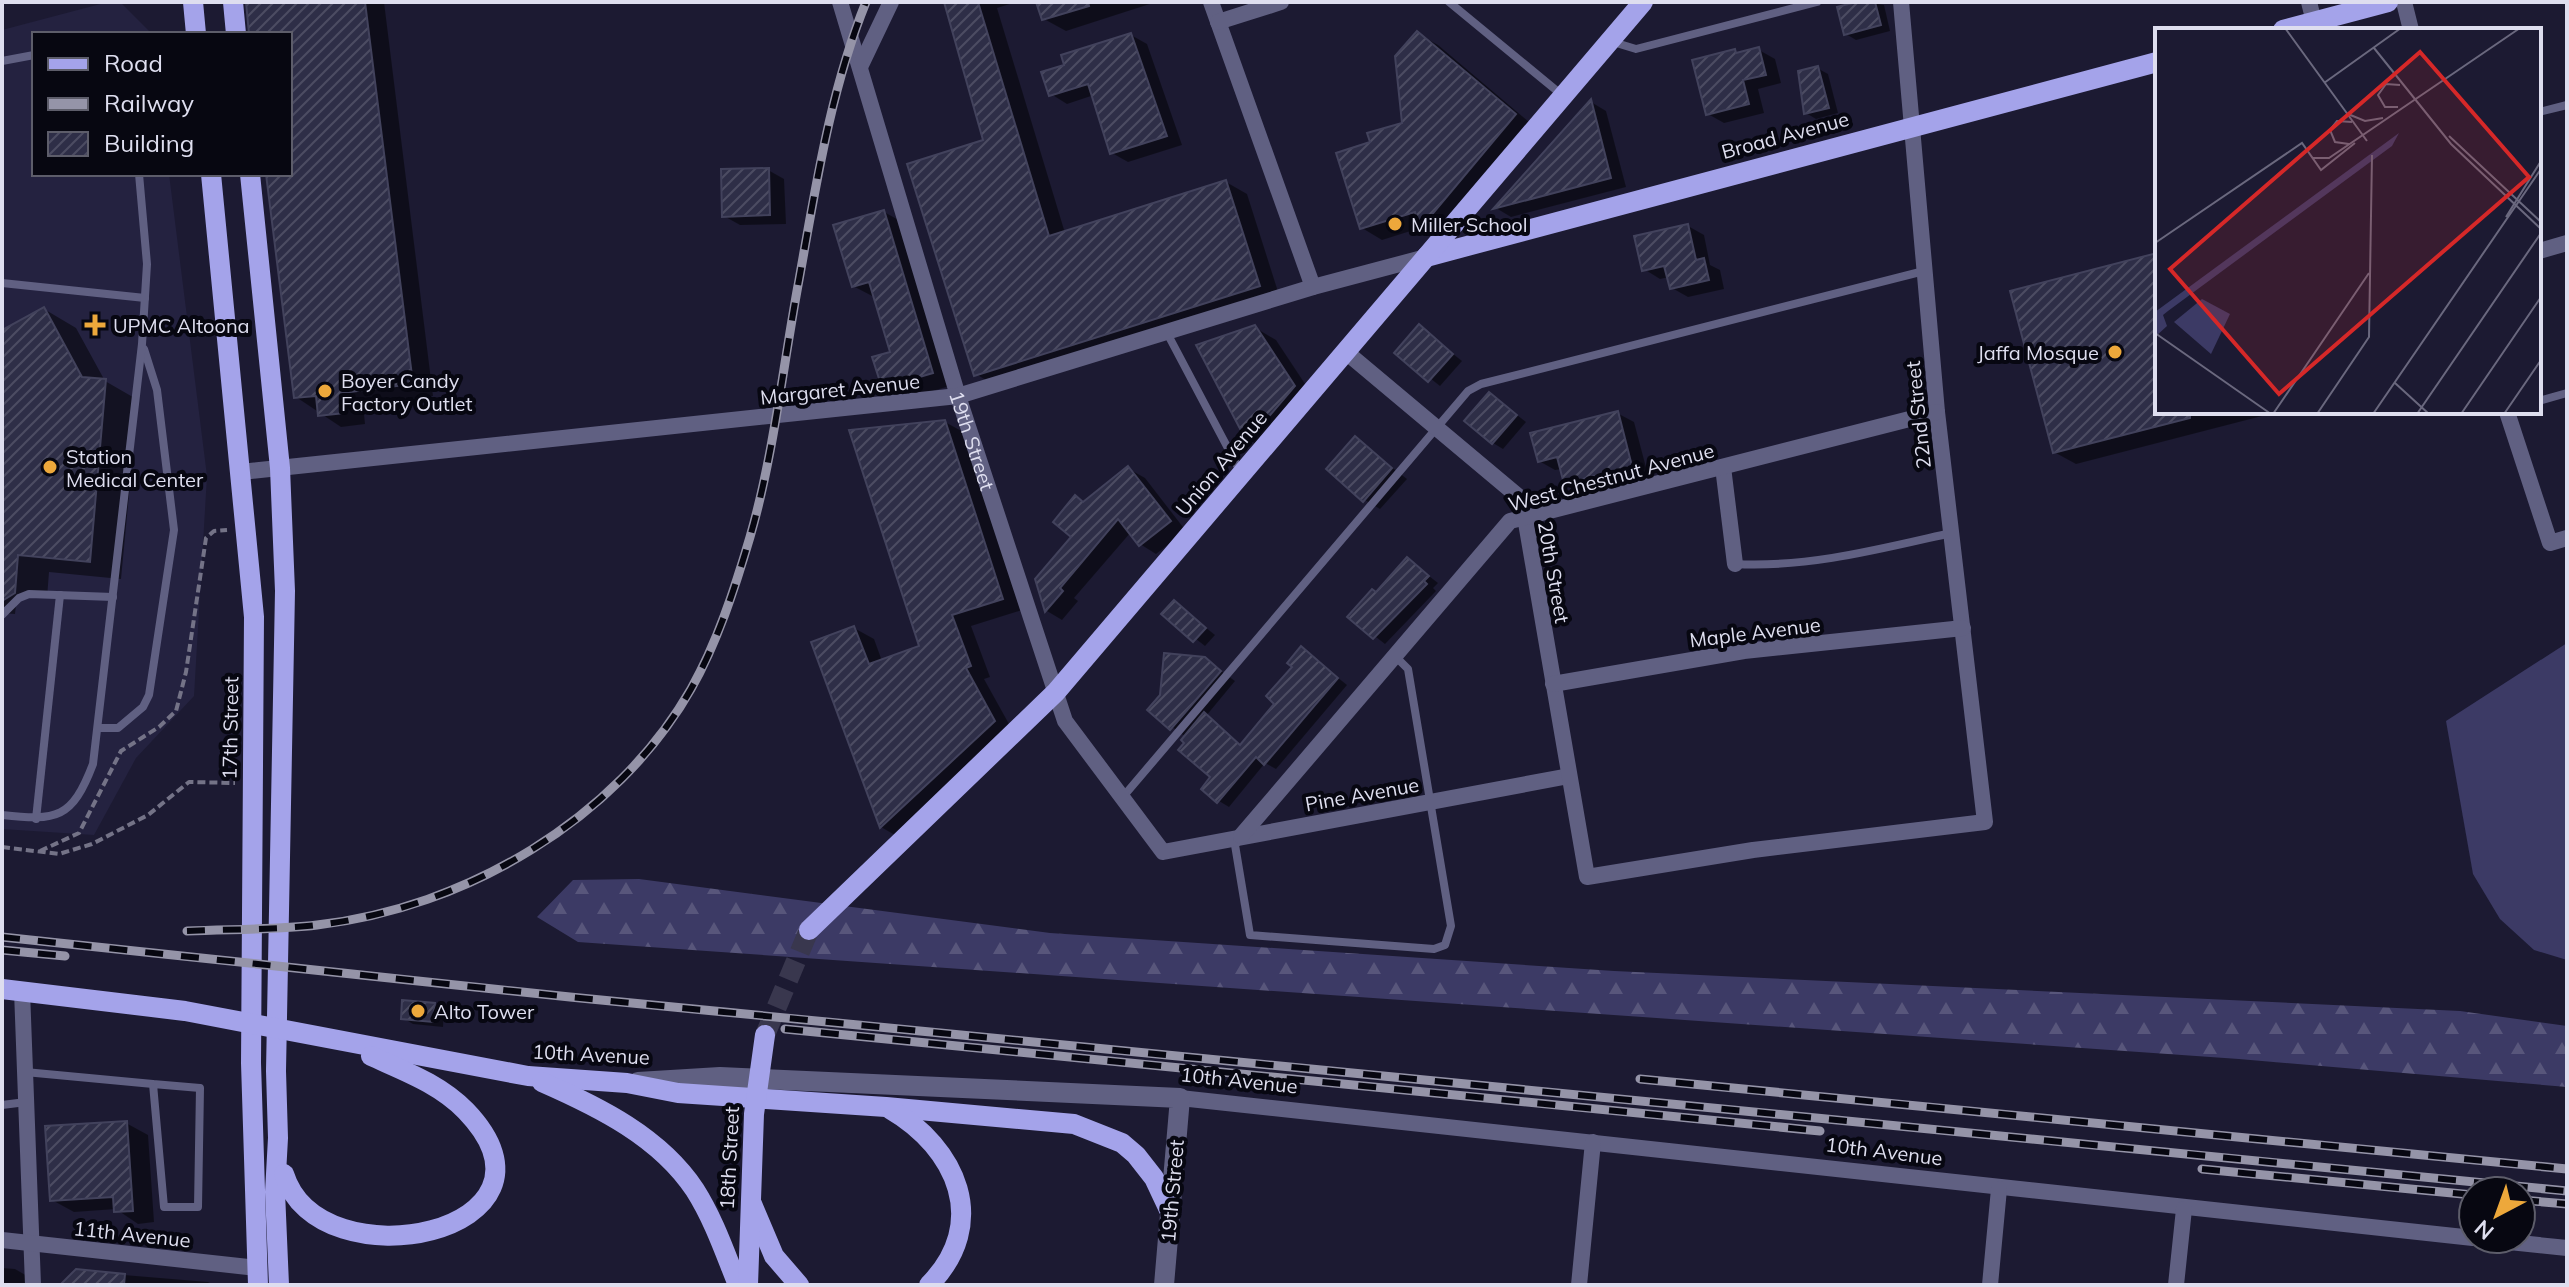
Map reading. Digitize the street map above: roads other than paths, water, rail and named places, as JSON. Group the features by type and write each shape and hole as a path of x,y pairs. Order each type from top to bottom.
{"main road":[{"path":"193,2 196,32"},
{"path":"233,2 236,32"},
{"name":"Union Avenue","path":"809,930 1056,692 1643,2"},
{"path":"2286,28 2312,12 2388,2"},
{"name":"Broad Avenue","path":"1426,257 2155,63"},
{"name":"17th Street","path":"211,176 254,617 251,1063 258,1276"},
{"path":"250,176 280,468 285,677 278,837 278,1138 275,1192 279,1285"},
{"name":"10th Avenue","path":"12,990 185,1011 528,1076 720,1087 818,1102 1033,1118 1096,1131 1122,1143 1154,1178 1170,1212"},
{"name":"18th Street","path":"748,1285 754,1114 765,1035"},
{"path":"344,1043 428,1082 448,1095 477,1123 488,1145 494,1182 491,1200 476,1231"},
{"path":"528,1076 589,1103 625,1124 676,1166 695,1191 718,1233 738,1285"},
{"path":"886,1107 906,1118 932,1141 948,1163 960,1192 960,1229 954,1252 945,1268 929,1285"},
{"path":"278,1138 288,1193 301,1227"},
{"path":"749,1197 774,1256 799,1285"}],"street":[{"name":"19th Street","path":"840,2 958,396 1065,721 1163,852"},
{"path":"860,67 891,2"},
{"path":"1211,2 1313,287"},
{"path":"1218,22 1281,2"},
{"name":"22nd Street","path":"1587,877 1753,850 1985,822 1937,412 1901,2"},
{"path":"2404,2 2410,28"},
{"path":"2541,250 2567,243"},
{"name":"Margaret Avenue","path":"241,472 958,396 1313,287 1426,257"},
{"name":"20th Street","path":"1346,352 1519,497 1587,877"},
{"name":"West Chestnut Avenue","path":"1241,836 1510,521 1937,412"},
{"path":"2508,414 2550,543 2567,538"},
{"path":"1723,467 1735,564"},
{"name":"Maple Avenue","path":"1553,684 1744,651 1963,628"},
{"name":"Pine Avenue","path":"1163,852 1569,776"},
{"path":"12,990 25,1072 33,1285"},
{"name":"10th Avenue","path":"720,1087 814,1081 1180,1098 2457,1236"},
{"name":"19th Street","path":"1164,1285 1180,1098"},
{"path":"1579,1285 1593,1142"},
{"path":"1990,1285 1999,1189"},
{"path":"2176,1285 2184,1209"},
{"name":"11th Avenue","path":"2,1240 258,1276"},
{"path":"2537,1245 2567,1248"}],"lane":[{"path":"1449,2 1563,96"},
{"path":"1610,41 1636,49 1817,2"},
{"path":"2,61 32,55"},
{"path":"2541,112 2567,105"},
{"path":"2,815 36,819 68,809 82,793 93,764 142,344 147,264 139,176"},
{"path":"1122,798 1468,391 1481,384 1924,271"},
{"path":"2,283 145,298"},
{"path":"1166,331 1242,475"},
{"path":"98,728 118,728 143,707 149,695 174,530 157,390 142,344"},
{"path":"2541,400 2567,393"},
{"path":"1735,564 1761,565 1851,555 1951,533"},
{"path":"2,615 19,598 29,594 113,597"},
{"path":"36,819 60,595"},
{"path":"1241,836 1235,845 1250,935 1434,949 1445,945 1451,926 1431,801 1408,669 1395,656"},
{"path":"25,1072 200,1088 198,1207 164,1207 153,1084"},
{"path":"2,1105 26,1102"}],"tunnel":[{"path":"765,1035 809,930"}],"railway":[{"path":"187,931 301,927 372,915 427,899 481,877 531,850 579,817 622,779 659,736 691,689 709,653 750,537 772,442 825,139 853,36 866,2"},
{"path":"2,937 570,997 2567,1191"},
{"path":"2,950 65,956"},
{"path":"785,1029 1820,1131"},
{"path":"1640,1079 2567,1169"},
{"path":"2202,1169 2457,1193"},
{"path":"2537,1201 2567,1204"}],"place":[{"name":"Miller School","path":"1395,224"},
{"name":"UPMC Altoona","path":"95,325"},
{"name":"Jaffa Mosque","path":"2115,352"},
{"name":"Boyer Candy Factory Outlet","path":"325,391"},
{"name":"Station Medical Center","path":"50,467"},
{"name":"Alto Tower","path":"418,1011"}]}
